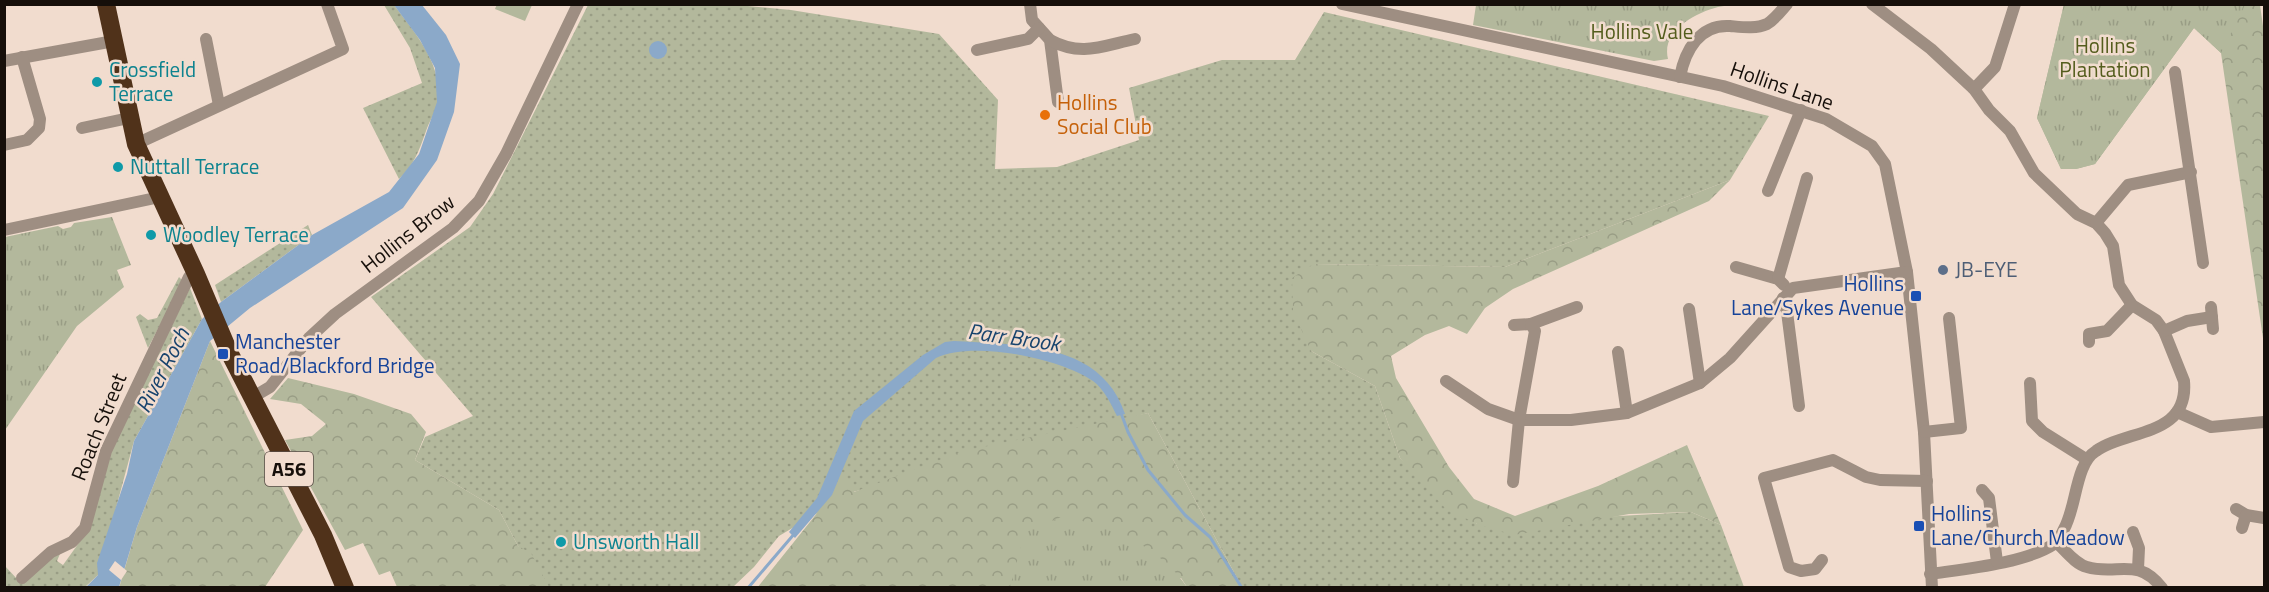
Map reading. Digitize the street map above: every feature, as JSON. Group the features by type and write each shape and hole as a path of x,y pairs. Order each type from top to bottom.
{"highway":[{"name":"A56","path":"106,4 136,144 229,352 323,535 345,588"}],"street":[{"path":"136,144 343,49 327,4"},
{"name":"Hollins Brow","path":"253,397 270,387 309,338 335,314 453,228 479,201 506,154 578,4"},
{"path":"1030,4 1032,20 1050,40 1065,48 1081,51 1135,39"},
{"name":"Hollins Lane","path":"1342,4 1723,86 1826,119 1872,146 1885,164 1907,272 1924,432 1932,588"},
{"path":"1680,77 1686,53 1705,32 1728,26 1748,28 1766,24 1787,4"},
{"path":"1872,4 1931,49 1974,89 1989,110 2010,131 2034,173 2077,214 2096,223 2110,239 2119,285 2132,305 2156,320 2164,331 2184,381 2183,397 2177,412 2159,428 2097,450 2086,459 2079,477 2072,516 2057,543 2041,551 1997,562 1930,574"},
{"path":"1974,89 1995,67 2015,4"},
{"path":"977,50 1028,39 1039,28"},
{"path":"206,39 219,105"},
{"path":"1050,40 1058,102"},
{"path":"4,61 114,41"},
{"path":"4,144 27,140 39,128 40,119 22,57"},
{"path":"2175,72 2203,263"},
{"path":"1768,191 1801,110"},
{"path":"82,128 129,118"},
{"path":"2096,223 2128,185 2191,172"},
{"path":"1799,406 1786,294 1778,279 1807,178"},
{"path":"4,230 160,197"},
{"path":"1736,267 1778,279"},
{"path":"1446,381 1488,409 1519,420 1589,419 1627,412 1700,383 1730,358 1786,294 1797,287 1907,272"},
{"name":"Roach Street","path":"22,578 51,552 72,542 85,528 106,451 189,277 199,281"},
{"path":"2090,342 2090,334 2107,331 2132,305"},
{"path":"1514,325 1531,324 1577,307"},
{"path":"1689,309 1700,383"},
{"path":"1924,432 1961,428 1949,318"},
{"path":"2164,331 2187,321 2212,318"},
{"path":"1513,482 1519,420 1534,331 1531,324"},
{"path":"1618,352 1627,412"},
{"path":"2030,383 2032,422 2043,432 2086,459"},
{"path":"2177,412 2211,427 2265,422"},
{"path":"1822,560 1815,569 1801,571 1789,567 1764,478 1833,460 1866,477 1880,480 1927,481"},
{"path":"1982,490 1989,498 1997,562"},
{"path":"2242,528 2241,512 2265,518"},
{"path":"2133,532 2139,548 2138,569"},
{"path":"2057,543 2087,567 2138,569 2148,574 2162,588"}],"green space":[{"path":"497,4 532,5 525,21 495,9"},
{"path":"726,4 791,10 939,34 998,100 995,169 1057,167 1139,140 1129,88 1222,60 1295,60 1324,12 1769,116 1730,180 1505,267 1314,264 1311,351 1375,386 1400,458 1477,524 1691,512 1721,525 1744,587 1242,587 1148,413 853,492 779,536 754,567 733,587 548,587 518,546 499,510 415,460 425,437 473,416 371,297 470,227 493,194 588,5"},
{"name":"Hollins Vale","path":"1476,4 1742,5 1718,7 1690,19 1675,32 1670,40 1667,49 1668,59 1654,61 1473,25"},
{"name":"Hollins Plantation","path":"2064,4 2245,5 2221,53 2194,28 2095,164 2076,169 2061,169 2037,118"},
{"path":"384,5 394,5 419,39 437,77 437,105 412,163 399,179 363,108 422,83 410,48"},
{"name":"Hollins Plantation","path":"2064,5 2260,5 2264,33 2264,345 2221,53 2194,28 2095,164 2076,169 2061,169 2037,118"},
{"path":"1730,180 1709,201 1513,289 1485,308 1467,334 1449,326 1425,335 1391,356 1396,378 1449,467 1474,499 1515,516 1598,486 1687,445 1721,525 1691,512 1629,514 1514,535 1477,524 1445,508 1400,458 1375,386 1311,351 1293,311 1292,278 1314,264 1505,267"},
{"path":"112,217 131,265 117,270 124,287 77,326 5,430 5,237 58,226 63,229 71,227 74,223"},
{"path":"308,225 312,235 221,302 215,285"},
{"path":"179,277 183,281 148,348 136,317 140,314 148,320 157,318"},
{"path":"190,288 202,319 134,441 98,575 85,587 5,587 4,565 19,581 62,549 57,561 63,565 86,533 109,454"},
{"path":"210,341 303,530 265,587 119,588 137,527"},
{"path":"288,378 354,394 411,414 426,432 415,460 499,510 518,546 531,553 549,587 397,587 390,571 379,575 363,543 345,550 285,440 312,436 326,424 301,404 270,399"},
{"path":"1148,413 1242,587 1187,587 1181,578 1010,587 757,588 826,502 840,468 854,492 964,451"},
{"path":"1064,516 1100,526 1133,540 1162,559 1187,587 1010,587 1025,532"}],"water":[{"path":"394,5 422,5 446,35 460,64 454,112 437,160 403,208 250,308 210,341 137,527 119,587 85,588 98,575 97,563 127,474 134,441 202,319 221,302 312,235 389,192 419,154 437,102 435,68 420,40"},
{"path":"658,41 664,44 667,50 664,56 658,59 652,56 649,50 652,44"},
{"path":"945,342 1030,347 1077,360 1097,372 1113,390 1125,414 1117,416 1097,384 1060,365 993,351 952,353 936,358 863,421 832,495 795,538 789,532 817,498 854,411 923,355"}],"pier":[{"path":"115,561 127,571 121,580 109,570"}],"waterway":[{"name":"Parr Brook","path":"1121,413 1128,432 1148,470 1185,515 1210,537 1242,588"},
{"name":"Parr Brook","path":"748,588 795,533"}],"place":[{"name":"Crossfield Terrace","path":"97,82"},
{"name":"Hollins Social Club","path":"1045,115"},
{"name":"Nuttall Terrace","path":"118,167"},
{"name":"Woodley Terrace","path":"151,235"},
{"name":"JB-EYE","path":"1943,270"},
{"name":"Hollins Lane/Sykes Avenue","path":"1916,296"},
{"name":"Manchester Road/Blackford Bridge","path":"223,354"},
{"name":"Hollins Lane/Church Meadow","path":"1919,526"},
{"name":"Unsworth Hall","path":"561,542"}],"water label":[{"name":"River Roch","path":"162,370"}]}
